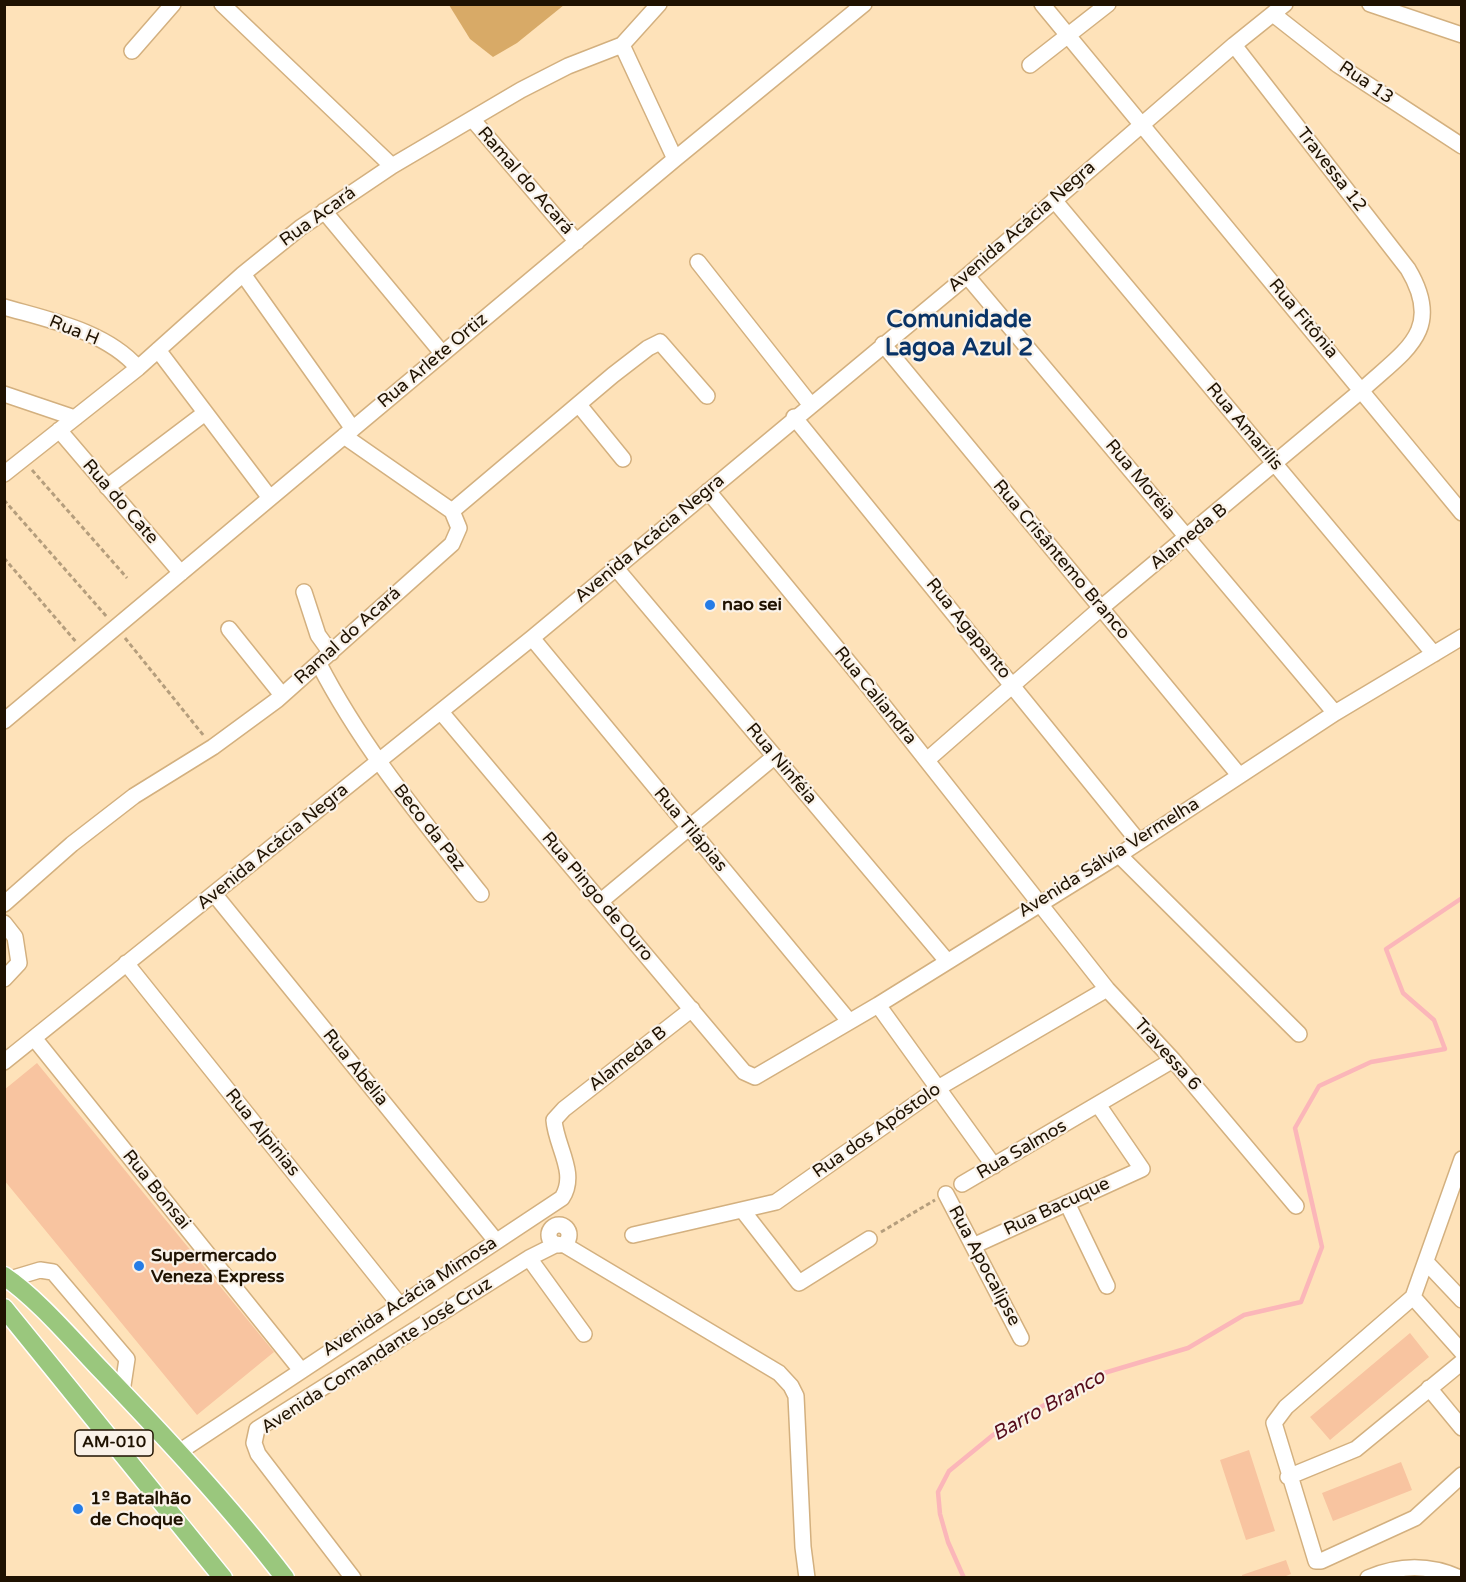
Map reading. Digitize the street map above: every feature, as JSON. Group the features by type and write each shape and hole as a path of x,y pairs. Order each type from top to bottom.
{"main road":[{"name":"AM-010","path":"7,1277 179,1452 248,1529 285,1578"},
{"name":"AM-010","path":"4,1308 223,1578"}],"street":[{"path":"132,51 173,4"},
{"path":"222,4 392,166"},
{"name":"Rua Acará","path":"4,474 138,368 243,274 324,211 392,166 548,76 622,45 659,4"},
{"name":"Rua Arlete Ortiz","path":"4,721 442,353 864,4"},
{"name":"Rua Fitônia","path":"1042,4 1461,513"},
{"path":"1030,65 1108,4"},
{"path":"1370,4 1461,35"},
{"name":"Avenida Acácia Negra","path":"4,1062 532,638 794,417 967,276 1234,45 1279,9"},
{"name":"Rua 13","path":"1279,9 1338,65 1461,146"},
{"path":"622,45 675,159"},
{"name":"Travessa 12","path":"1234,45 1408,269 1422,298"},
{"name":"Ramal do Acará","path":"472,120 576,242"},
{"name":"Rua Amarílis","path":"1054,200 1434,654"},
{"path":"324,211 442,353"},
{"path":"698,262 810,404"},
{"path":"243,274 348,432 452,511 648,348 660,342 706,396"},
{"name":"Rua Moréia","path":"967,276 1335,713"},
{"name":"Alameda B","path":"927,760 1101,608 1189,537 1362,390 1416,336 1424,320 1422,298"},
{"name":"Rua H","path":"4,307 75,328 122,353 138,368"},
{"name":"Rua Crisântemo Branco","path":"883,344 1239,775"},
{"path":"158,350 270,498"},
{"path":"4,394 75,417"},
{"path":"579,405 623,459"},
{"path":"107,488 205,413"},
{"name":"Rua Agapanto","path":"794,417 1139,842"},
{"name":"Rua do Cate","path":"59,430 182,573"},
{"name":"Rua Caliandra","path":"708,491 1040,902"},
{"name":"Ramal do Acará","path":"4,904 72,844 134,796 213,747 319,664 452,544 459,528 452,511"},
{"name":"Rua Ninféia","path":"615,567 946,961"},
{"path":"304,592 318,635 331,653"},
{"path":"229,629 282,695"},
{"name":"Avenida Sálvia Vermelha","path":"755,1077 878,1005 1040,902 1119,855 1335,713 1461,637"},
{"name":"Rua Tilápias","path":"532,638 849,1021"},
{"name":"Beco da Paz","path":"319,664 343,710 377,763 481,894"},
{"name":"Rua Pingo de Ouro","path":"441,712 744,1072 755,1077"},
{"path":"601,901 774,757"},
{"path":"1119,855 1299,1034"},
{"name":"Rua Abélia","path":"215,894 496,1241"},
{"name":"Travessa 6","path":"1040,902 1107,989 1173,1060 1296,1206"},
{"path":"4,923 15,937 19,963 4,979"},
{"name":"Rua Alpinias","path":"126,963 399,1304"},
{"name":"Rua dos Apóstolo","path":"633,1235 776,1202 938,1088 1107,989"},
{"path":"878,1005 994,1166"},
{"name":"Alameda B","path":"564,1109 692,1009"},
{"name":"Rua Bonsai","path":"34,1038 300,1369"},
{"name":"Rua Salmos","path":"962,1184 1099,1106 1173,1060"},
{"name":"Rua Bacuque","path":"973,1246 1142,1169 1099,1106"},
{"name":"Avenida Acácia Mimosa","path":"179,1452 300,1369 551,1207 568,1188 569,1174 555,1134 554,1120 564,1109"},
{"path":"1461,1160 1413,1298 1277,1416 1274,1424 1312,1556 1316,1560 1321,1561 1415,1518 1461,1476"},
{"name":"Rua Apocalipse","path":"946,1194 1021,1338"},
{"path":"1067,1203 1107,1286"},
{"path":"743,1211 799,1283 870,1239"},
{"name":"Avenida Comandante José Cruz","path":"354,1578 258,1454 254,1443 257,1429 529,1258 560,1244 779,1373 791,1386 798,1410 803,1547 807,1578"},
{"path":"529,1258 584,1334"},
{"path":"1426,1262 1461,1300"},
{"path":"7,1277 40,1270 53,1272 126,1359 122,1392"},
{"path":"1413,1298 1461,1352"},
{"path":"1288,1477 1356,1449 1461,1362"},
{"path":"1429,1388 1461,1428"},
{"path":"1368,1578 1390,1569 1422,1567 1460,1578"}],"path":[{"path":"23,459 127,578"},
{"path":"4,500 117,628 213,747"},
{"path":"4,558 86,653"},
{"path":"870,1239 946,1194"}],"shaded area":[{"path":"449,5 564,5 517,43 493,57 470,39"}],"building":[{"name":"Supermercado Veneza Express","path":"37,1063 274,1352 197,1415 4,1180 4,1090"},
{"path":"1410,1333 1429,1357 1330,1440 1310,1417"},
{"path":"1249,1450 1275,1531 1246,1540 1220,1460"},
{"path":"1401,1462 1412,1490 1333,1521 1322,1493"},
{"path":"1286,1560 1291,1574 1281,1578 1242,1578 1242,1575"}],"waterway":[{"name":"Barro Branco","path":"964,1578 948,1542 940,1514 938,1492 949,1471 993,1435 1094,1376 1188,1348 1244,1315 1301,1302 1322,1247 1295,1128 1319,1086 1371,1062 1445,1049 1434,1020 1403,993 1386,949 1462,898"}],"place":[{"name":"nao sei","path":"710,605"},
{"name":"Supermercado Veneza Express","path":"139,1266"},
{"name":"1º Batalhão de Choque","path":"78,1509"}],"district":[{"name":"Comunidade Lagoa Azul 2","path":"959,335"}]}
